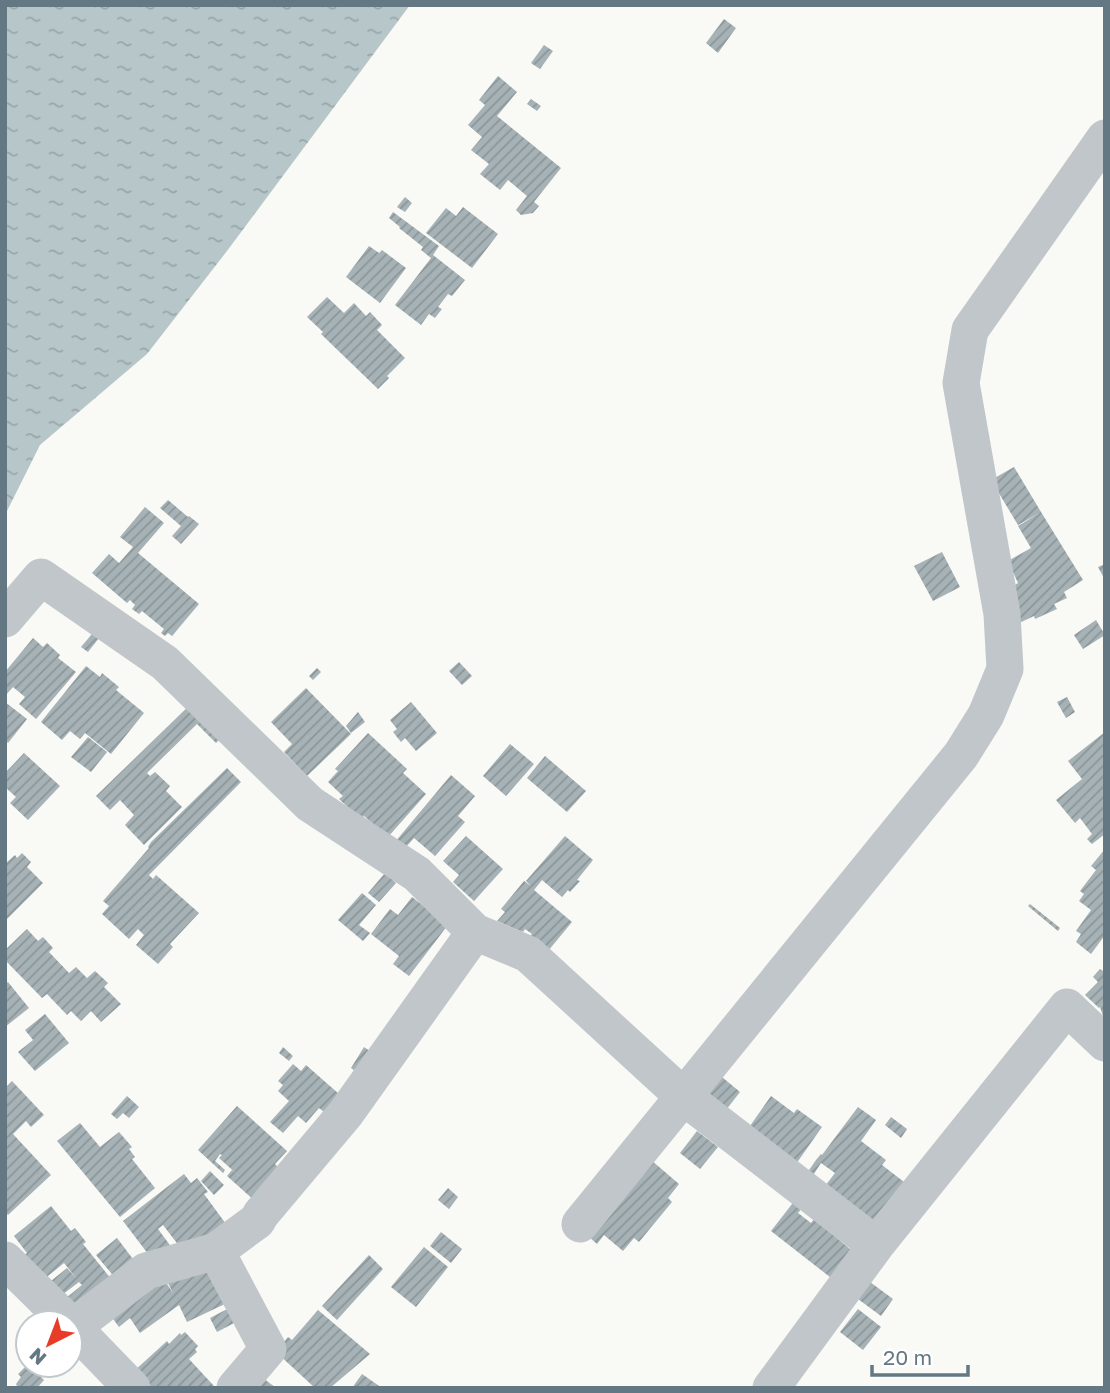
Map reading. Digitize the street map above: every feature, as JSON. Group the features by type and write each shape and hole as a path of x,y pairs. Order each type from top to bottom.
{"street":[{"path":"580,1224 961,755 986,715 1005,669 1002,614 961,383 970,330 1105,138"},
{"path":"5,619 41,577 165,663 310,804 416,873 475,932 528,954 684,1097 876,1245"},
{"path":"84,1316 146,1271 216,1251 257,1221 346,1112 475,932"},
{"path":"771,1388 876,1245 1067,1007 1105,1043"},
{"path":"216,1251 268,1349 235,1388"},
{"path":"5,1259 55,1309"},
{"path":"84,1338 132,1388"}],"water":[{"path":"5,5 410,5 147,354 40,445 5,515"}],"building":[{"path":"724,19 736,28 718,53 706,43"},
{"path":"544,45 553,51 540,69 531,63"},
{"path":"498,76 517,92 497,116 561,168 534,202 539,206 533,213 521,215 516,210 527,196 508,180 500,190 480,174 489,164 471,150 482,137 468,125 485,105 479,100"},
{"path":"531,99 541,106 537,111 527,104"},
{"path":"405,197 412,203 405,212 397,207"},
{"path":"463,207 498,234 472,268 426,233 446,208 456,216"},
{"path":"393,212 439,246 433,255 465,280 452,296 448,294 438,307 442,309 435,318 429,314 421,325 395,305 431,258 421,250 423,247 389,218"},
{"path":"369,246 379,253 382,250 406,268 380,303 346,277"},
{"path":"327,297 344,313 354,303 366,316 370,312 382,325 377,330 405,358 378,389 307,317"},
{"path":"1014,467 1041,512 1018,525 991,480"},
{"path":"168,500 199,524 181,544 172,536 181,526 160,508"},
{"path":"145,507 164,523 138,553 199,604 172,636 161,633 164,629 142,611 139,614 132,609 135,605 130,600 127,603 92,573 109,554 119,563 133,547 120,537"},
{"path":"1041,512 1083,580 1064,592 1067,598 1054,604 1057,609 1017,624 1009,589 1018,583 1008,561 1031,548 1018,526"},
{"path":"942,552 960,587 933,601 914,566"},
{"path":"1105,564 1105,580 1098,567"},
{"path":"1096,620 1105,635 1083,649 1074,635"},
{"path":"97,628 103,633 88,652 81,647"},
{"path":"33,638 43,647 47,643 60,655 58,658 76,672 36,719 19,704 25,697 13,687 5,696 5,672"},
{"path":"459,662 472,676 462,685 449,671"},
{"path":"86,666 100,677 102,673 119,687 116,690 144,713 111,754 85,733 80,739 70,731 62,740 41,722"},
{"path":"317,668 321,672 313,680 309,676"},
{"path":"306,688 351,734 307,776 284,752 292,744 271,722"},
{"path":"1067,697 1075,712 1066,718 1057,702"},
{"path":"196,699 228,731 216,743 197,724 147,773 150,776 155,772 170,786 166,791 182,807 144,845 125,825 134,815 120,800 110,810 96,796"},
{"path":"5,702 27,719 8,743 5,740"},
{"path":"411,702 437,733 416,751 405,738 401,742 393,732 397,729 390,720"},
{"path":"358,712 365,722 351,733 346,726"},
{"path":"1105,732 1105,834 1092,844 1087,839 1092,834 1080,818 1075,823 1056,800 1082,779 1068,761"},
{"path":"368,733 407,769 403,773 426,794 388,837 364,816 361,819 339,799 343,796 328,782 338,771 335,769"},
{"path":"88,737 107,752 91,772 71,757"},
{"path":"510,744 534,764 506,796 483,776"},
{"path":"24,753 60,786 28,820 10,803 16,797 5,787 5,773"},
{"path":"545,756 586,791 567,812 527,778"},
{"path":"227,768 241,782 149,875 153,879 156,875 199,913 170,944 173,947 158,964 136,945 144,935 138,929 129,939 102,914 109,906 103,901 149,848 151,842"},
{"path":"451,775 475,796 458,816 465,822 435,856 414,838 405,848 395,842"},
{"path":"466,836 503,869 474,901 453,882 459,875 443,861"},
{"path":"565,836 593,860 577,880 580,881 562,897 542,880 534,890 572,922 548,951 525,929 523,932 497,921 505,912 501,909 524,881 531,886 526,881"},
{"path":"1105,849 1105,935 1091,954 1076,942 1081,934 1076,931 1091,910 1079,901 1084,894 1080,891 1096,870 1091,866"},
{"path":"22,853 31,862 27,867 43,883 5,921 5,864 15,855 17,858"},
{"path":"385,873 396,883 379,902 368,893"},
{"path":"362,893 376,905 359,925 370,933 363,941 338,920"},
{"path":"412,897 448,925 409,976 393,964 399,956 371,934 390,909 398,915"},
{"path":"1030,904 1060,928 1058,931 1028,906"},
{"path":"27,929 38,941 43,937 53,948 49,952 69,973 76,967 87,978 95,971 108,983 104,987 121,1004 101,1022 91,1011 81,1021 71,1011 67,1015 47,994 42,998 5,960 5,950"},
{"path":"1100,969 1105,972 1104,1019 1100,1007 1085,995 1098,982 1093,977"},
{"path":"8,982 29,1008 5,1027 5,984"},
{"path":"45,1014 69,1043 35,1071 18,1052 33,1040 25,1030"},
{"path":"283,1047 293,1056 289,1061 279,1053"},
{"path":"364,1047 377,1056 363,1077 351,1068"},
{"path":"293,1064 301,1071 306,1065 347,1101 332,1118 319,1108 306,1123 298,1116 283,1133 270,1122 289,1101 278,1091 283,1085 278,1081"},
{"path":"722,1077 740,1092 726,1110 708,1095"},
{"path":"12,1081 44,1115 31,1127 26,1121 13,1134 51,1175 8,1215 5,1212 5,1088"},
{"path":"127,1096 139,1107 129,1118 123,1113 117,1119 111,1114"},
{"path":"771,1096 794,1113 797,1109 822,1127 796,1164 750,1126"},
{"path":"237,1106 287,1151 275,1164 278,1167 257,1203 227,1176 232,1170 239,1176 219,1158 222,1155 215,1161 225,1170 223,1173 198,1150"},
{"path":"858,1107 876,1120 861,1141 886,1160 882,1165 908,1185 878,1224 822,1190 835,1173 821,1163 810,1180 805,1176"},
{"path":"891,1117 907,1129 901,1138 885,1125"},
{"path":"80,1123 100,1147 119,1132 132,1147 129,1149 135,1157 132,1159 155,1188 120,1217 57,1141"},
{"path":"697,1131 718,1147 700,1169 680,1153"},
{"path":"651,1160 679,1184 668,1198 672,1202 639,1242 634,1238 623,1251 604,1235 597,1244 588,1236"},
{"path":"210,1171 224,1185 214,1195 201,1181"},
{"path":"184,1174 191,1183 197,1178 208,1192 204,1194 226,1224 186,1255 163,1225 158,1229 178,1256 155,1263 123,1221"},
{"path":"448,1188 458,1197 449,1209 438,1200"},
{"path":"796,1199 804,1206 798,1213 811,1223 814,1219 856,1254 835,1281 771,1231"},
{"path":"51,1206 71,1231 75,1228 86,1242 83,1244 116,1285 84,1311 74,1309 66,1298 82,1285 79,1282 62,1295 51,1281 67,1268 77,1279 64,1263 43,1280 23,1256 27,1253 14,1236"},
{"path":"441,1232 462,1249 451,1263 430,1246"},
{"path":"117,1238 136,1263 116,1279 96,1255"},
{"path":"424,1247 448,1267 416,1307 391,1287"},
{"path":"369,1255 383,1269 337,1320 322,1306"},
{"path":"209,1264 229,1302 187,1322 179,1305 140,1333 130,1318 119,1327 106,1309 163,1278 173,1293 168,1283"},
{"path":"870,1282 893,1299 881,1316 858,1299"},
{"path":"231,1307 238,1321 217,1332 210,1318"},
{"path":"858,1309 881,1327 863,1350 840,1332"},
{"path":"318,1310 370,1354 330,1388 315,1388 276,1352 288,1337 292,1340"},
{"path":"185,1332 198,1346 195,1349 197,1352 189,1359 213,1388 147,1388 133,1372 167,1341 169,1344 180,1333 181,1335"},
{"path":"362,1374 382,1388 352,1388"},
{"path":"259,1375 276,1388 250,1388"},
{"path":"20,1379 44,1380 37,1388 16,1388"}]}
